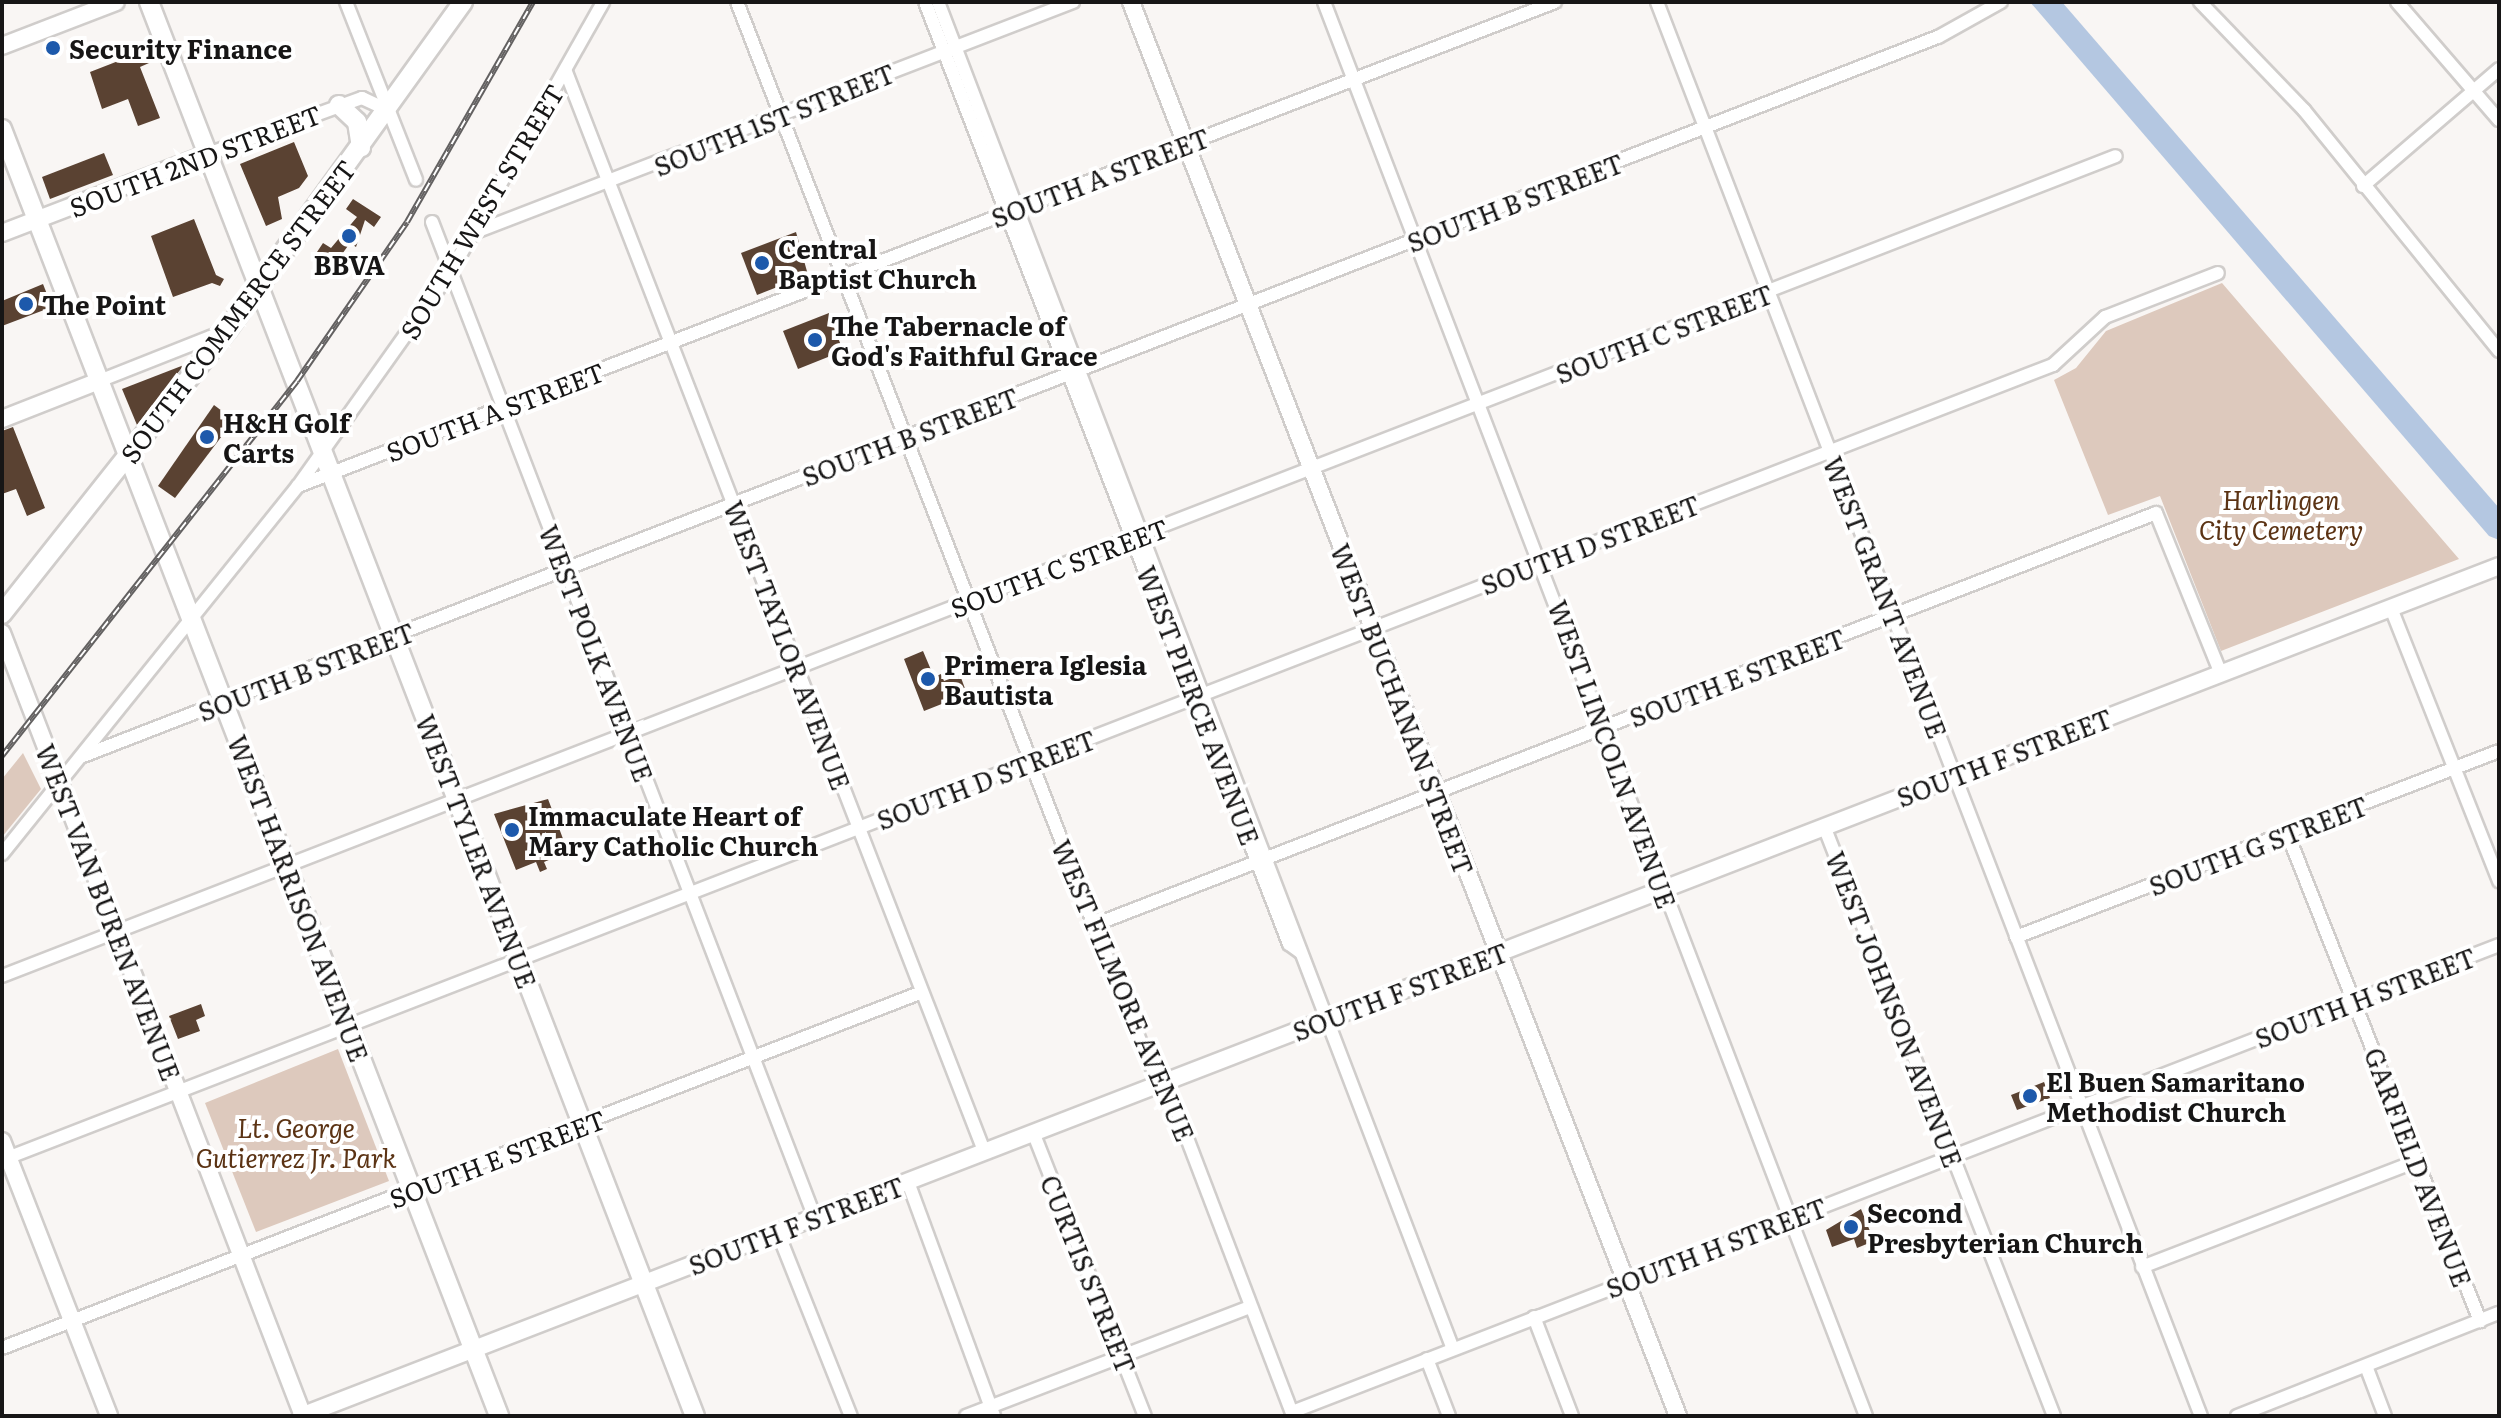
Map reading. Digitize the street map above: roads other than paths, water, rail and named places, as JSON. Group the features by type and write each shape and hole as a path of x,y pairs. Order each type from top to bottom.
{"main road":[{"name":"WEST TYLER AVENUE","path":"149,2 695,1416"},
{"name":"SOUTH COMMERCE STREET","path":"2,614 228,329 463,2"},
{"path":"339,105 357,122 361,148"},
{"name":"WEST HARRISON AVENUE","path":"2,129 499,1416"}],"street":[{"path":"2,46 116,2"},
{"path":"346,2 416,180"},
{"name":"SOUTH WEST STREET","path":"298,486 324,454 451,271 603,2"},
{"name":"WEST FILMORE AVENUE","path":"737,2 1094,925 1159,1084 1174,1104 1292,1414"},
{"path":"925,2 950,50"},
{"path":"938,2 950,50"},
{"name":"SOUTH 1ST STREET","path":"473,233 610,183 1073,2"},
{"name":"WEST BUCHANAN STREET","path":"1131,2 1678,1416"},
{"name":"WEST LINCOLN AVENUE","path":"1324,2 1606,728 1663,891 1866,1416"},
{"name":"SOUTH A STREET","path":"331,474 1555,2"},
{"name":"WEST GRANT AVENUE","path":"1657,2 1771,291 2201,1416"},
{"name":"SOUTH B STREET","path":"83,756 1938,37 2001,2"},
{"path":"2200,2 2304,110 2499,351"},
{"path":"2397,2 2499,120"},
{"name":"WEST PIERCE AVENUE","path":"950,50 1200,696 1264,858 1301,939 1300,952 1453,1349"},
{"path":"2363,186 2499,69"},
{"name":"WEST TAYLOR AVENUE","path":"566,72 984,1151"},
{"name":"SOUTH 2ND STREET","path":"2,233 339,105 362,98 388,110"},
{"name":"SOUTH C STREET","path":"2,976 2116,156"},
{"name":"WEST POLK AVENUE","path":"432,222 815,1218"},
{"name":"SOUTH D STREET","path":"5,1159 2053,365 2105,317 2218,273"},
{"path":"2,419 228,329"},
{"path":"2,854 298,486 331,474"},
{"name":"SOUTH E STREET","path":"1094,925 2156,513 2221,674"},
{"name":"SOUTH F STREET","path":"302,1416 2499,566"},
{"path":"2391,608 2499,881"},
{"name":"WEST VAN BUREN AVENUE","path":"2,633 302,1416"},
{"name":"SOUTH G STREET","path":"2016,937 2288,835 2499,751"},
{"name":"WEST JOHNSON AVENUE","path":"1824,826 2054,1416"},
{"name":"GARFIELD AVENUE","path":"2288,835 2480,1321"},
{"name":"SOUTH H STREET","path":"1292,1414 1626,1281 2499,945"},
{"name":"SOUTH E STREET","path":"2,1348 922,992"},
{"name":"CURTIS STREET","path":"1033,1132 1145,1416"},
{"path":"2,1141 5,1159 109,1416"},
{"path":"2142,1267 2417,1161"},
{"path":"908,1182 992,1411"},
{"path":"778,1233 851,1416"},
{"path":"966,1416 992,1411 1122,1356 1250,1307"},
{"path":"2237,1416 2499,1313"},
{"path":"1534,1317 1572,1416"},
{"path":"1427,1359 1449,1416"},
{"path":"2366,1366 2385,1416"}],"water":[{"path":"2030,2 2062,2 2499,508 2499,540 2489,536"}],"railway":[{"path":"2,756 297,381 407,222 533,2"}],"place":[{"name":"Security Finance","path":"53,48"},
{"name":"BBVA","path":"349,236"},
{"name":"Central Baptist Church","path":"762,263"},
{"name":"The Point","path":"26,304"},
{"name":"The Tabernacle of God's Faithful Grace","path":"815,340"},
{"name":"H&H Golf Carts","path":"207,437"},
{"name":"Primera Iglesia Bautista","path":"928,679"},
{"name":"Immaculate Heart of Mary Catholic Church","path":"512,830"},
{"name":"El Buen Samaritano Methodist Church","path":"2030,1096"},
{"name":"Second Presbyterian Church","path":"1851,1227"}],"park label":[{"name":"Harlingen City Cemetery","path":"2281,514"},
{"name":"Lt. George Gutierrez Jr. Park","path":"296,1142"}]}
